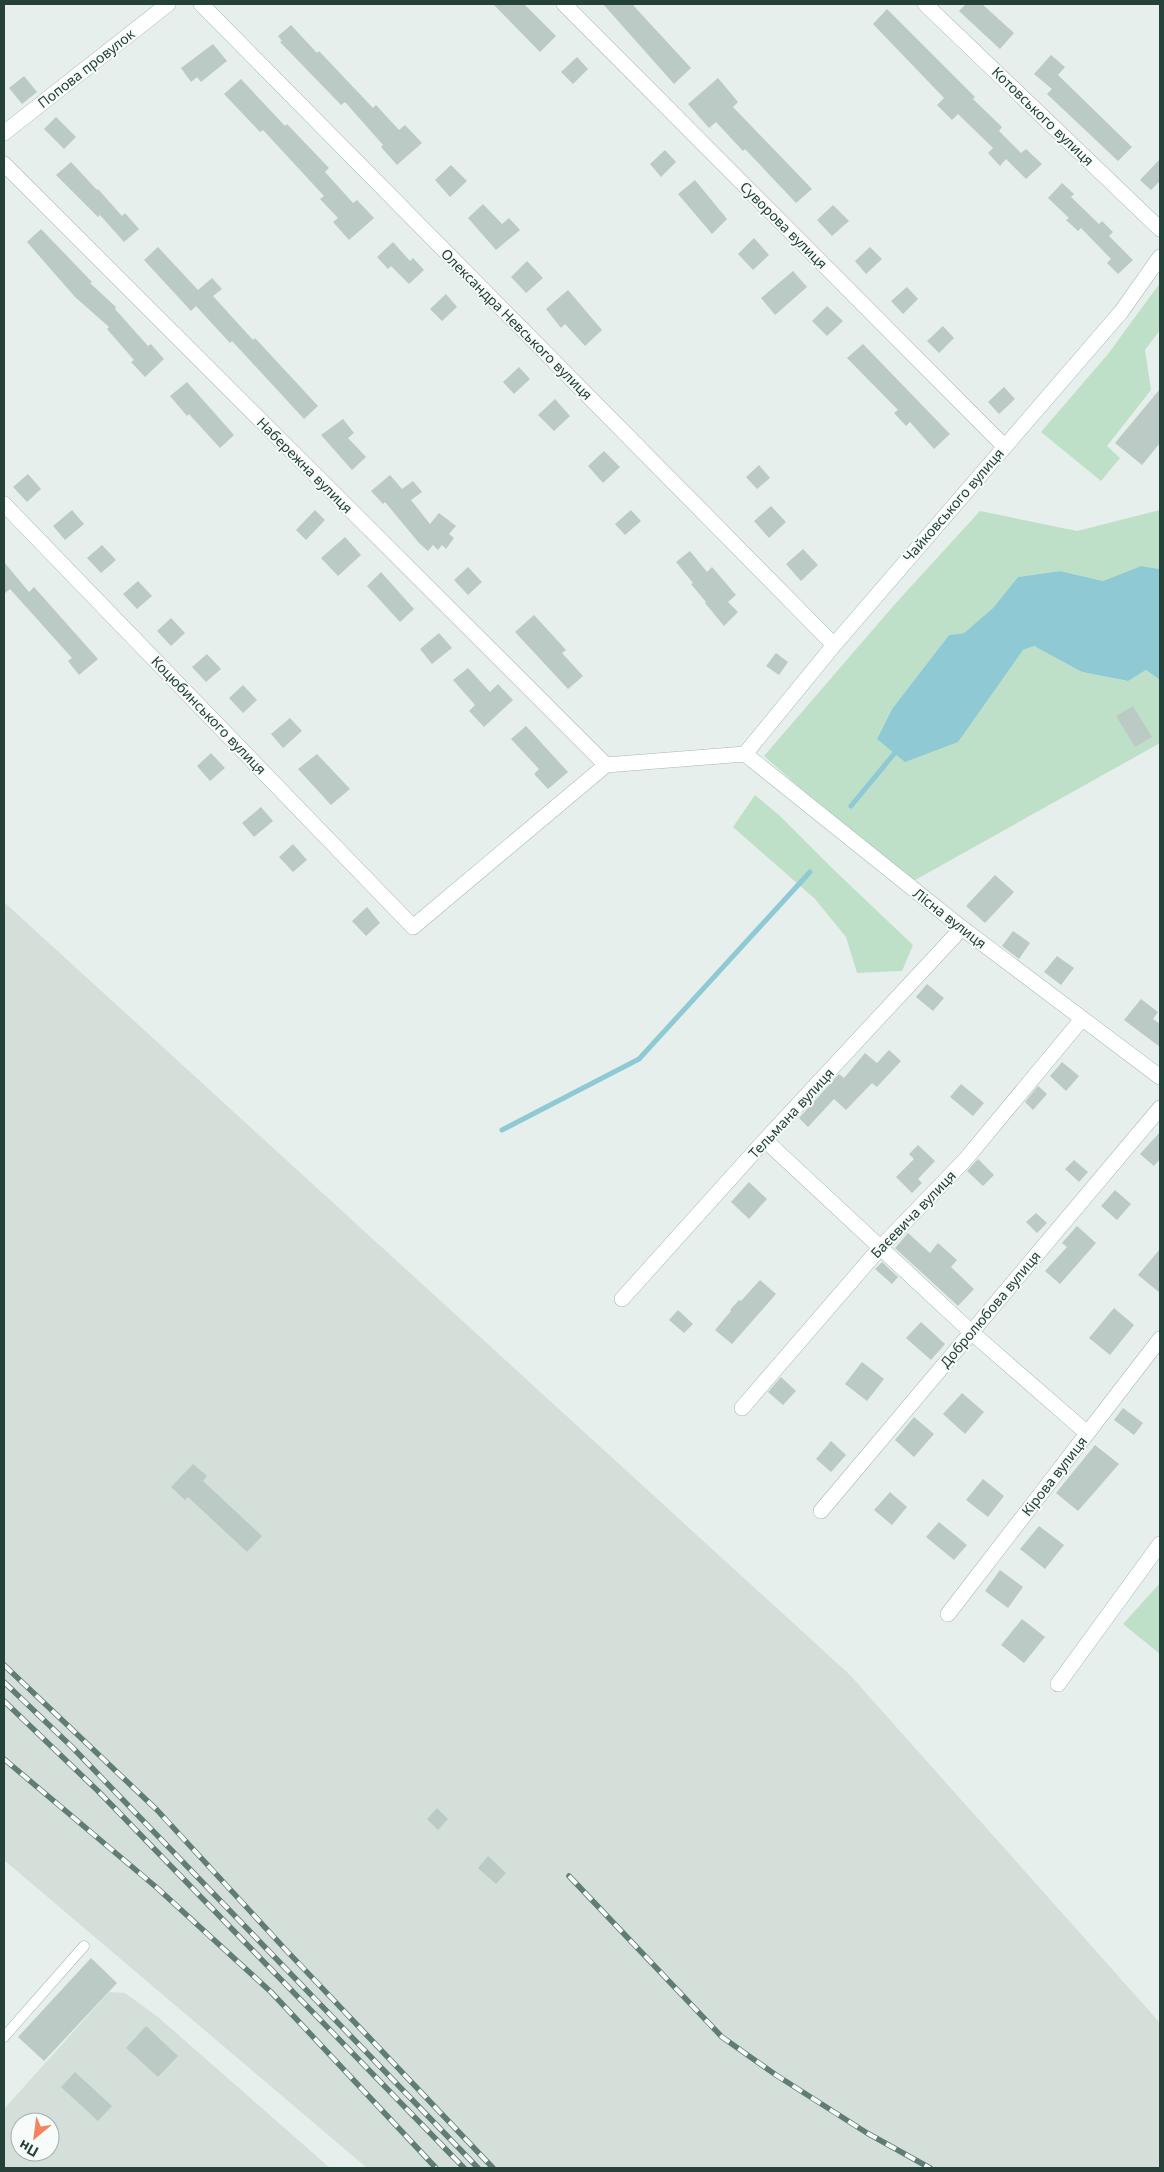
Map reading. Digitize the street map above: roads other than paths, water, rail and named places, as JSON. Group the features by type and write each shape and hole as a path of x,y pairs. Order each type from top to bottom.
{"street":[{"name":"Попова провулок","path":"4,133 168,4"},
{"name":"Олександра Невського вулиця","path":"201,4 834,644"},
{"name":"Суворова вулиця","path":"564,4 1004,446"},
{"name":"Котовського вулиця","path":"925,4 1160,228"},
{"name":"Набережна вулиця","path":"4,164 606,765"},
{"name":"Чайковського вулиця","path":"746,754 834,644 1121,312 1160,256"},
{"name":"Коцюбинського вулиця","path":"4,504 413,927 606,765"},
{"path":"606,765 746,754"},
{"name":"Лісна вулиця","path":"746,754 962,928 1160,1077"},
{"name":"Тельмана вулиця","path":"622,1299 765,1140 962,928"},
{"name":"Баєевича вулиця","path":"742,1408 880,1248 965,1160 1082,1019"},
{"name":"Добролюбова вулиця","path":"821,1512 970,1331 1160,1108"},
{"path":"765,1140 970,1331 1087,1434"},
{"name":"Кірова вулиця","path":"948,1614 1160,1339"},
{"path":"1058,1684 1160,1544"}],"lane":[{"path":"4,2037 84,1946"}],"water":[{"path":"1141,566 1160,569 1160,680 1146,670 1128,681 1082,672 1034,646 1023,650 958,742 905,762 877,739 892,709 949,635 964,633 993,608 1018,577 1060,571 1103,581"}],"waterway":[{"path":"851,806 898,749"},
{"path":"502,1130 639,1059 810,872"}],"railway":[{"path":"4,1665 157,1810 285,1949 493,2168"},
{"path":"4,1682 72,1747 478,2168"},
{"path":"4,1701 98,1791 464,2168"},
{"path":"4,1759 156,1887 271,1992 436,2168"},
{"path":"569,1876 722,2037 776,2075 867,2133 930,2168"}]}
